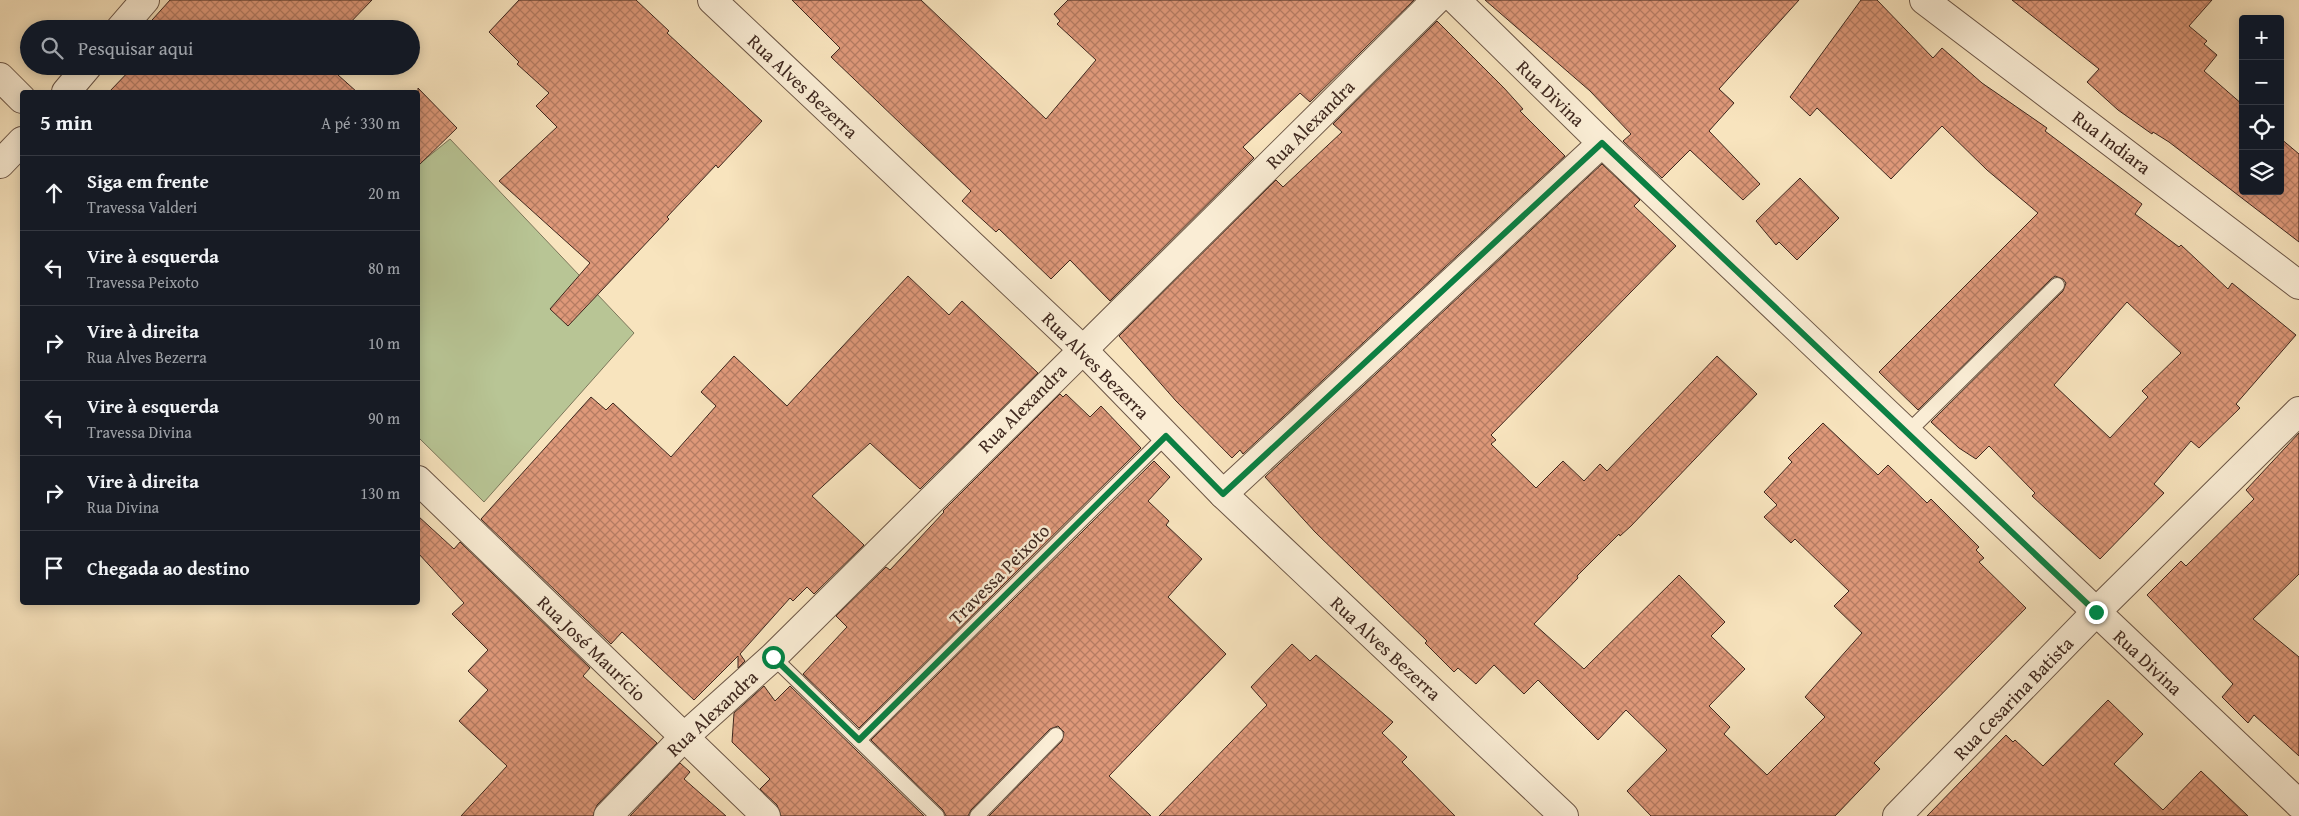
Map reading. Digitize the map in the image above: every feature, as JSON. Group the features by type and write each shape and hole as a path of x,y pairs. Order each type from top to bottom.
{"street":[{"path":"127,20 144,0"},
{"name":"Rua Alves Bezerra","path":"712,0 1082,349 1223,494 1564,816"},
{"name":"Rua Alexandra","path":"608,816 684,737 773,657 1436,0"},
{"name":"Rua Divina","path":"1456,0 1602,143 2299,804"},
{"name":"Rua Indiara","path":"1924,0 2299,285"},
{"path":"68,90 80,75"},
{"path":"0,77 20,97"},
{"path":"0,164 20,143"},
{"path":"1223,494 1602,143"},
{"name":"Rua Cesarina Batista","path":"1897,816 2096,612 2299,411"},
{"name":"Rua José Maurício","path":"420,482 766,816"}],"lane":[{"path":"1907,433 2057,285"},
{"name":"Travessa Peixoto","path":"859,740 1166,436"},
{"path":"773,657 937,816"},
{"path":"977,816 1056,735"}],"green space":[{"path":"450,139 634,333 484,502 420,439 420,163"}],"building":[{"path":"170,0 372,0 353,20 152,20"},
{"path":"519,0 636,0 669,31 667,33 762,121 718,168 716,165 667,217 669,219 568,326 550,309 590,263 499,181 557,127 536,106 549,93 517,64 519,62 489,32"},
{"path":"792,0 921,0 1046,119 1096,60 1057,24 1060,21 1054,14 1068,0 1414,0 1310,102 1300,93 1243,147 1254,158 1110,301 1070,260 1051,279 999,229 996,232 962,201 971,191 831,57 840,48"},
{"path":"1485,0 1799,0 1719,89 1734,103 1709,131 1760,184 1743,200 1690,150 1662,178 1623,141 1631,134 1590,91"},
{"path":"1861,0 1877,0 1933,58 1942,48 1982,83 2047,128 2045,131 2142,204 2135,214 2179,247 2181,245 2228,289 2232,283 2296,335 2236,404 2240,408 2199,448 2191,441 2154,484 2164,493 2100,559 2032,496 2035,493 1989,446 1976,459 1959,448 1931,422 2063,291 2066,283 2063,279 2055,276 2051,279 1918,410 1879,372 2038,213 1987,170 1942,126 1891,179 1817,108 1810,116 1790,97","holes":["2127,302 2181,353 2142,391 2148,397 2110,438 2054,385"]},
{"path":"2012,0 2212,0 2189,26 2207,41 2204,44 2217,55 2204,71 2239,102 2239,195 2284,195 2284,141 2299,154 2299,242 2169,142 2153,132 2152,134 2118,110 2087,82 2099,69"},
{"path":"1437,21 1504,88 1523,109 1520,111 1565,156 1243,454 1240,450 1232,458 1176,401 1119,336 1276,180 1283,187 1342,132 1333,124"},
{"path":"125,75 338,75 355,90 111,90"},
{"path":"420,90 457,128 420,164"},
{"path":"1602,164 1640,200 1634,206 1676,246 1491,435 1496,440 1491,444 1536,488 1563,461 1584,481 1600,464 1607,471 1717,356 1757,394 1631,526 1620,536 1619,534 1577,576 1578,578 1534,624 1584,669 1679,575 1725,622 1711,636 1745,669 1709,706 1730,727 1724,734 1767,775 1825,717 1805,697 1862,633 1834,606 1849,591 1795,539 1791,543 1764,517 1777,505 1764,492 1792,462 1788,458 1823,423 1878,475 1888,465 1927,503 1931,499 1979,547 1976,550 1984,558 1979,562 2026,608 1874,763 1880,769 1835,816 1651,816 1627,791 1667,750 1626,710 1598,740 1538,680 1524,694 1494,665 1476,684 1458,668 1454,672 1425,643 1427,641 1315,532 1265,477"},
{"path":"1800,178 1839,218 1797,260 1779,242 1776,245 1756,221"},
{"path":"908,276 949,315 962,301 1038,373 920,489 870,443 812,496 864,545 814,594 807,587 793,601 790,598 740,654 745,661 738,668 738,656 694,700 622,632 611,644 481,519 591,397 606,410 613,403 671,457 716,406 701,392 734,356 787,406"},
{"path":"1060,394 1063,397 1066,394 1090,417 1101,406 1141,448 859,728 803,674 847,627 836,616 886,567 890,570 943,511"},
{"path":"2299,433 2299,574 2253,619 2299,657 2299,756 2254,715 2248,723 2222,697 2233,684 2147,595 2181,561 2186,566 2254,499 2246,490"},
{"path":"1154,461 1170,477 1148,501 1169,521 1166,525 1202,559 1168,597 1226,654 1109,776 1151,816 989,816 1062,741 1064,732 1058,726 1050,729 971,810 968,816 946,816 943,810 871,740"},
{"path":"420,518 454,549 460,542 590,668 583,676 657,743 597,805 593,816 461,816 507,766 459,721 488,690 468,671 488,650 452,614 464,603 420,555"},
{"path":"1292,644 1310,661 1316,655 1393,722 1382,733 1407,757 1402,762 1455,816 1159,816 1267,705 1251,687"},
{"path":"764,686 775,701 790,686 924,816 781,816 777,805 760,789 770,779 732,742 734,713"},
{"path":"2108,700 2143,734 2114,764 2163,810 2201,771 2248,816 1927,816 2006,735 2013,742 2015,740 2043,766"},
{"path":"680,763 690,772 684,779 726,816 630,816"}],"route":[{"path":"773,657 859,740 1166,436 1223,494 1602,143 2096,612"}]}
